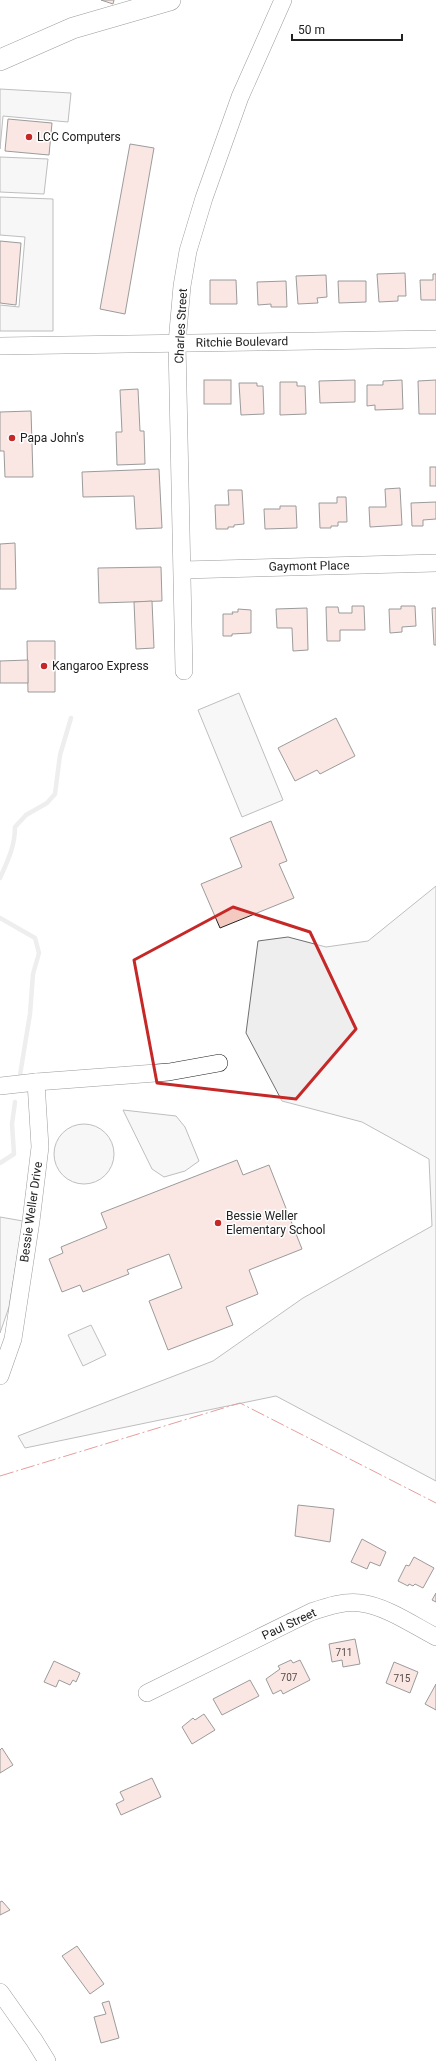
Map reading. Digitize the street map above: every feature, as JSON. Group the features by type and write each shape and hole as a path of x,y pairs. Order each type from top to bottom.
{"main road":[{"path":"0,60 73,28 170,0"}],"street":[{"name":"Charles Street","path":"184,671 178,343 187,258 198,216 240,97 282,0"},
{"name":"Ritchie Boulevard","path":"0,346 436,339"},
{"name":"Gaymont Place","path":"183,570 436,563"},
{"path":"0,1086 169,1072 219,1063"},
{"name":"Bessie Weller Drive","path":"0,1376 12,1339 31,1221 40,1147 36,1082"},
{"name":"Paul Street","path":"147,1693 311,1612 329,1606 359,1603 371,1605 386,1611 436,1637"},
{"path":"0,1992 47,2061"}],"highlighted area":[{"path":"233,907 310,932 356,1029 296,1099 157,1083 134,960"}],"shaded area":[{"path":"0,89 71,93 68,122 3,116 0,149"},
{"path":"0,157 48,159 44,194 0,192"},
{"path":"0,197 53,199 53,331 0,331 0,305 19,307 25,237 0,235"},
{"path":"239,693 283,800 242,817 198,710"},
{"path":"436,886 436,1481 276,1396 25,1448 18,1436 213,1361 303,1298 432,1226 429,1159 362,1122 282,1101 246,1033 258,941 288,937 326,947 368,941"},
{"path":"123,1110 176,1116 185,1127 199,1161 185,1171 164,1177 152,1169"},
{"path":"78,1124 90,1124 101,1129 109,1137 114,1148 112,1166 101,1179 90,1184 78,1184 67,1179 59,1171 54,1160 54,1148 59,1137 67,1129"},
{"path":"0,1217 23,1221 9,1307 0,1333"},
{"path":"91,1325 106,1355 83,1366 68,1335"}],"building":[{"path":"101,0 114,0 113,4"},
{"path":"8,119 52,123 49,155 5,151"},
{"path":"130,144 154,148 125,314 100,309"},
{"path":"0,241 21,243 16,305 0,303"},
{"path":"405,273 406,296 398,296 398,301 379,302 377,274"},
{"path":"433,274 436,274 436,300 421,300 420,280 433,280"},
{"path":"326,275 327,297 317,298 318,303 298,304 296,276"},
{"path":"210,280 236,280 237,304 210,304"},
{"path":"286,281 287,307 271,307 271,304 258,305 257,282"},
{"path":"338,281 366,281 366,302 339,303"},
{"path":"204,380 231,380 231,404 204,404"},
{"path":"355,380 355,402 320,403 319,381"},
{"path":"402,380 403,409 375,410 375,405 367,406 367,385 383,385 383,381"},
{"path":"436,380 436,414 419,414 418,381"},
{"path":"280,382 297,382 297,386 305,386 306,414 280,415"},
{"path":"239,383 257,383 257,386 263,386 264,414 241,415"},
{"path":"138,389 140,431 144,431 145,464 117,465 116,432 122,432 120,390"},
{"path":"31,411 33,477 5,477 4,451 0,451 0,412"},
{"path":"430,467 436,467 436,486 430,486"},
{"path":"159,469 162,528 136,529 134,496 83,497 82,472"},
{"path":"400,488 402,525 370,527 369,507 386,507 385,489"},
{"path":"228,490 242,490 244,524 234,525 234,527 228,527 228,529 216,529 215,505 229,505"},
{"path":"337,497 346,497 347,522 338,522 338,526 331,526 331,528 320,528 319,503 337,503"},
{"path":"436,502 436,519 423,520 423,526 412,526 411,503"},
{"path":"280,506 296,506 297,528 265,529 264,509 280,509"},
{"path":"15,543 16,589 0,589 0,544"},
{"path":"161,567 162,601 99,603 98,568"},
{"path":"152,601 154,648 136,649 134,602"},
{"path":"352,606 364,606 365,630 340,630 340,641 327,641 326,607 338,607 339,613 352,613"},
{"path":"401,606 415,606 416,626 402,627 402,632 390,633 389,609 401,609"},
{"path":"307,608 308,650 293,651 292,628 277,628 276,609"},
{"path":"432,608 436,608 436,645 434,645"},
{"path":"238,609 251,610 251,633 223,636 223,614 233,614 232,612 238,612"},
{"path":"27,641 55,641 55,692 28,692"},
{"path":"28,660 28,683 0,683 0,661"},
{"path":"336,718 355,756 320,774 317,770 295,781 278,748"},
{"path":"271,821 287,861 279,864 294,898 220,928 201,884 242,867 230,838"},
{"path":"237,1160 243,1175 269,1165 302,1249 249,1270 258,1294 226,1307 233,1325 168,1350 149,1301 182,1288 169,1254 127,1270 129,1274 83,1292 80,1285 62,1292 49,1259 63,1253 61,1247 107,1228 101,1213"},
{"path":"298,1505 334,1509 330,1542 295,1536"},
{"path":"362,1539 386,1552 380,1566 370,1562 367,1569 351,1562"},
{"path":"414,1557 434,1568 423,1588 415,1584 413,1586 409,1584 408,1586 398,1581 406,1565 409,1566"},
{"path":"436,1593 436,1602 432,1600"},
{"path":"355,1639 360,1664 343,1667 342,1660 332,1662 329,1644"},
{"path":"291,1660 293,1663 300,1660 310,1680 283,1694 281,1690 273,1694 266,1679 280,1669 278,1666"},
{"path":"54,1661 80,1673 76,1682 73,1680 70,1685 59,1680 56,1687 44,1682"},
{"path":"394,1662 418,1672 410,1693 386,1683"},
{"path":"250,1680 259,1696 222,1715 213,1699"},
{"path":"436,1684 436,1710 425,1704"},
{"path":"204,1714 215,1730 192,1744 182,1727 193,1718 195,1720"},
{"path":"2,1748 13,1765 0,1773 0,1750"},
{"path":"152,1778 161,1797 121,1815 116,1804 124,1800 120,1792"},
{"path":"2,1901 10,1910 0,1915 0,1902"},
{"path":"77,1946 104,1984 90,1994 62,1956"},
{"path":"109,2001 119,2038 101,2043 94,2017 106,2014 102,2003"}],"waterway":[{"path":"0,878 12,847 15,827 26,815 47,803 55,794 60,755 71,718"},
{"path":"0,918 35,938 39,953 33,974 30,1014 20,1075"},
{"path":"0,1163 14,1154 12,1124 15,1102"}],"power":[{"path":"0,1476 240,1403 436,1503"}],"place":[{"name":"LCC Computers","path":"29,137"},
{"name":"Papa John's","path":"12,438"},
{"name":"Kangaroo Express","path":"44,666"},
{"name":"Bessie Weller Elementary School","path":"218,1223"}]}
